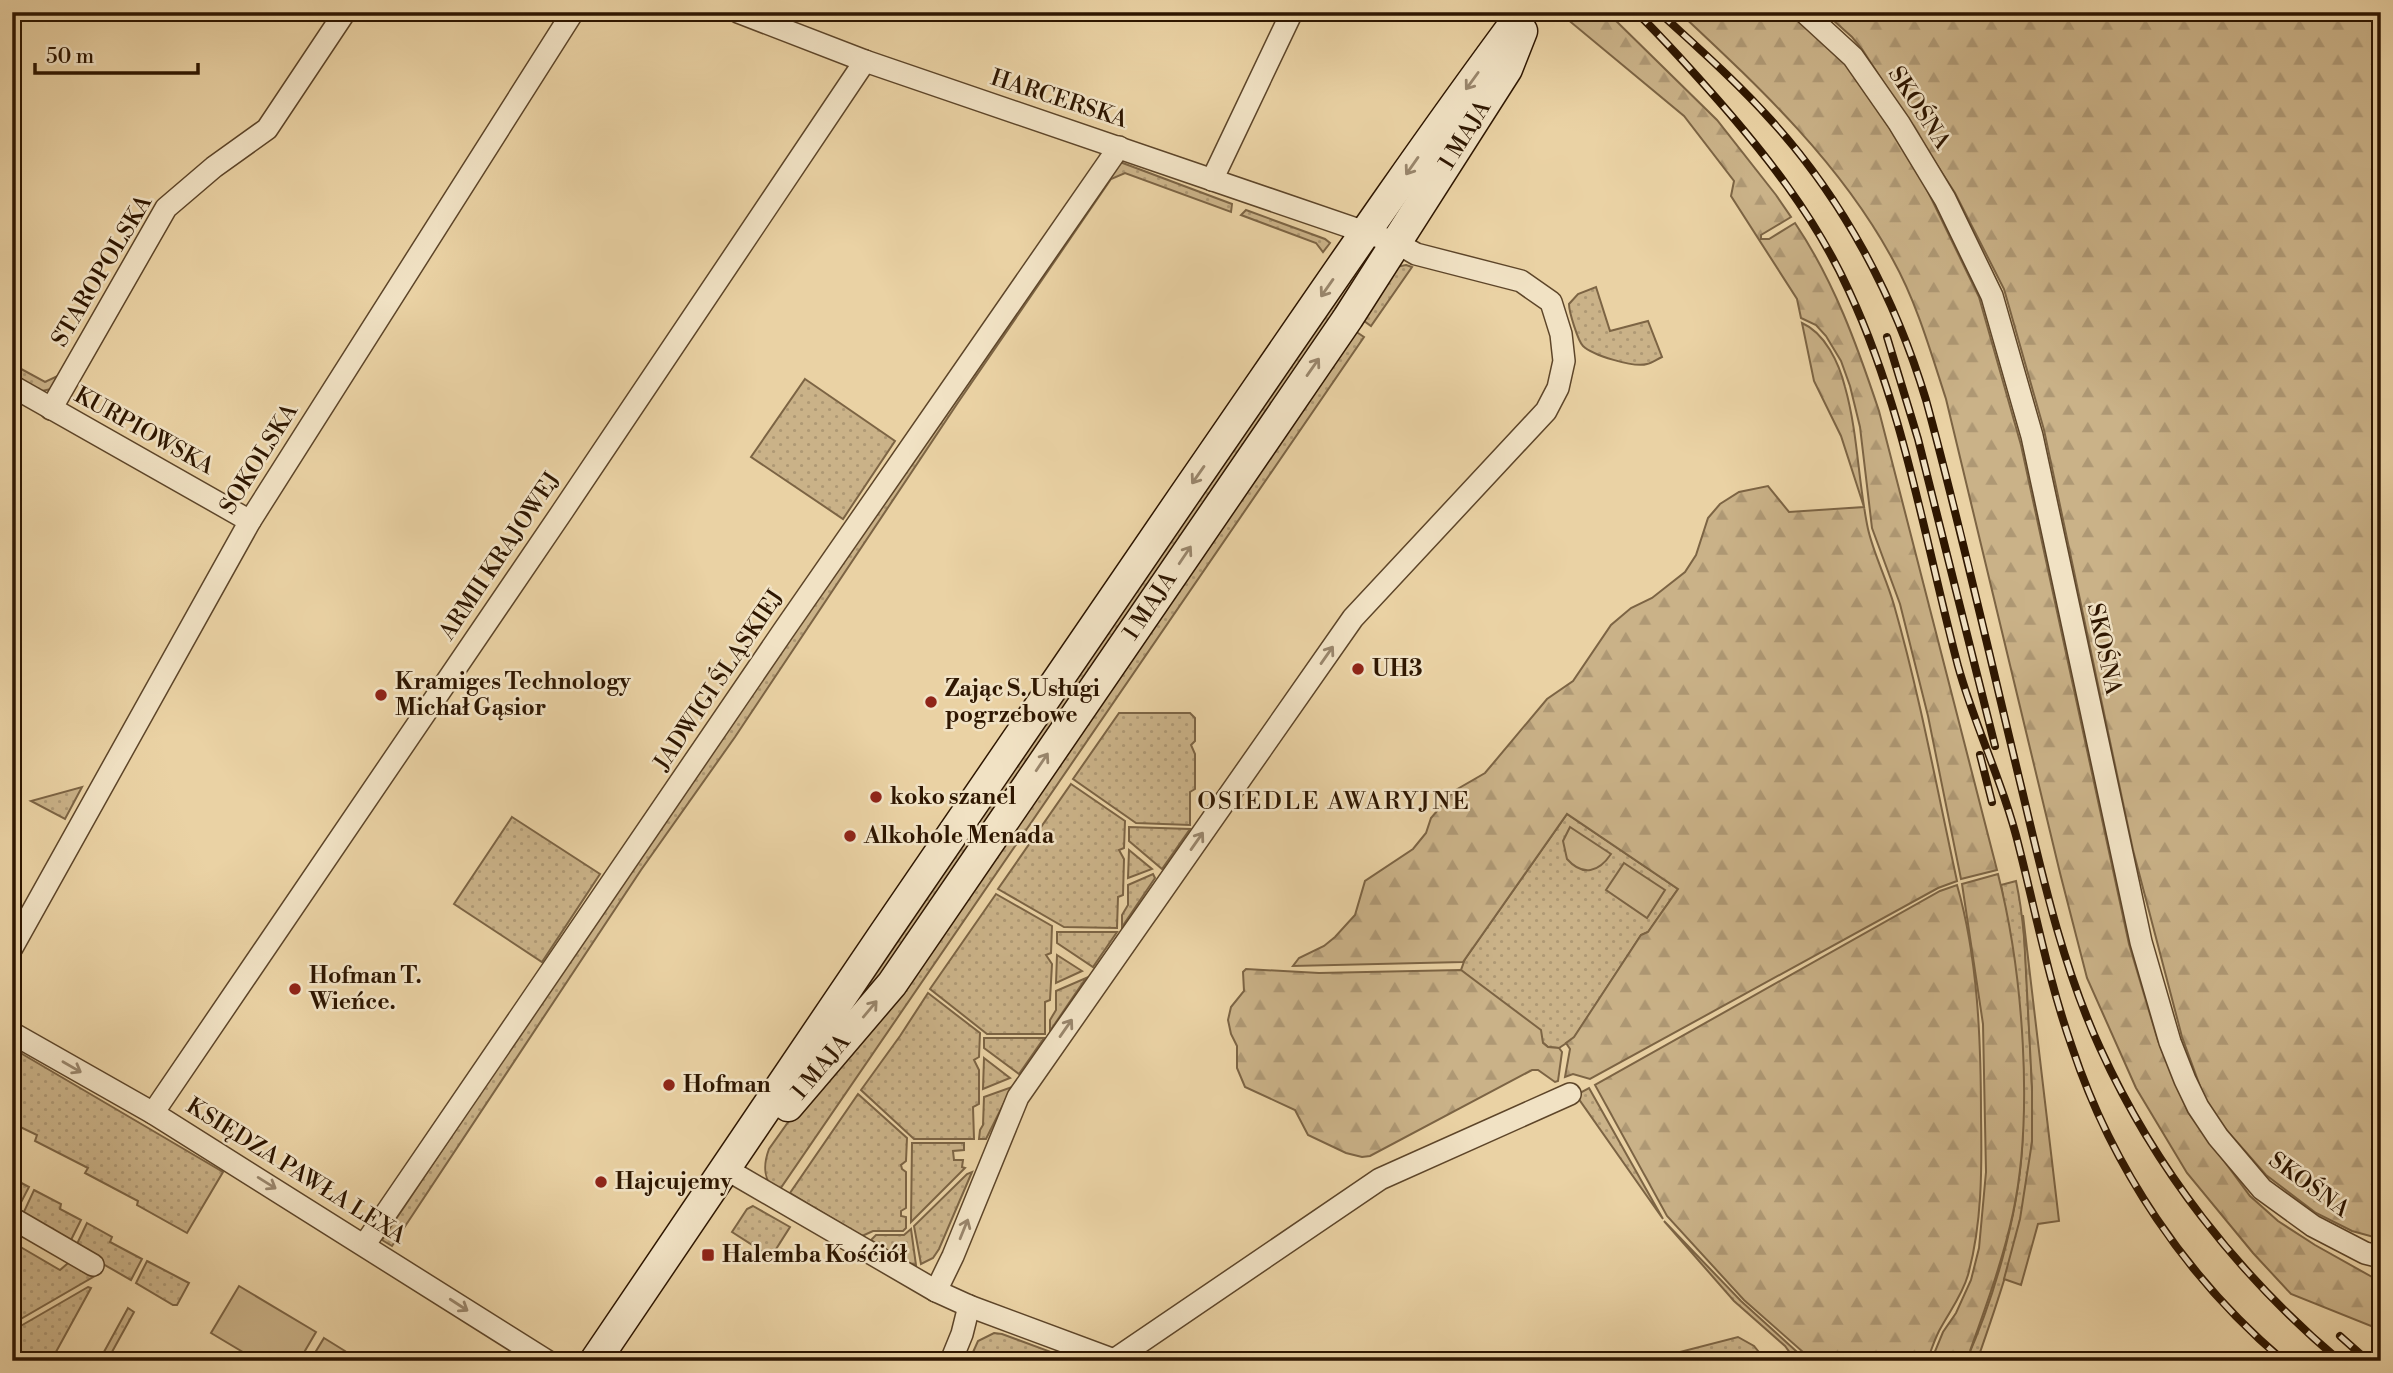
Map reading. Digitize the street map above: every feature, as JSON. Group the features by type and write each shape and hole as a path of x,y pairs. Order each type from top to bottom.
{"main road":[{"name":"1 MAJA","path":"595,1361 919,879 1366,232 1522,12"},
{"name":"1 MAJA","path":"726,1169 783,1111 892,984 1397,243 1507,69 1530,12"}],"street":[{"name":"STAROPOLSKA","path":"51,409 166,208 214,167 267,129 345,12"},
{"name":"SOKOLSKA","path":"12,947 250,521 573,12"},
{"name":"HARCERSKA","path":"738,12 865,61 1397,243 1416,254 1521,281 1551,302 1558,321 1564,361 1558,388 1546,411 1353,618 1017,1097 953,1256 936,1291"},
{"path":"1212,180 1292,12"},
{"name":"SKOŚNA","path":"1804,12 1853,57 1899,123 1945,199 1992,296 2032,436 2141,942 2170,1042 2185,1080 2198,1107 2218,1137 2262,1189 2313,1226 2365,1253 2381,1257"},
{"name":"ARMII KRAJOWEJ","path":"153,1113 570,501 865,61"},
{"name":"JADWIGI ŚLĄSKIEJ","path":"365,1244 1119,147"},
{"name":"KURPIOWSKA","path":"12,386 250,521"},
{"name":"KSIĘDZA PAWŁA LEXA","path":"12,1033 153,1113 547,1361"},
{"path":"726,1169 936,1291 969,1306 1116,1360 1380,1179 1570,1094"},
{"path":"12,1218 93,1265"},
{"path":"951,1361 962,1335 969,1306"}],"green space":[{"path":"1607,12 1717,120 1791,217 1761,235 1761,239 1769,239 1795,223 1833,291 1879,411 1997,870 1961,879 1928,716 1900,604 1872,528 1860,427 1841,361 1816,325 1801,318 1797,299 1731,196 1734,181 1684,116 1561,14"},
{"path":"1679,12 1789,12 1844,59 1918,171 1979,297 2021,445 2129,944 2158,1041 2188,1112 2250,1196 2278,1221 2381,1282 2381,1330 2291,1294 2187,1173 2136,1088 2087,978 1946,399 1909,293 1872,224 1823,158 1768,98"},
{"path":"1824,12 2381,12 2381,1239 2352,1231 2316,1213 2266,1175 2222,1125 2204,1097 2182,1037 2133,850 2044,430 2004,289 1955,193 1862,49"},
{"path":"1120,162 1232,204 1231,212 1125,173 1111,179 735,737 641,870 392,1246 382,1240 620,884"},
{"path":"1246,210 1330,243 1323,252 1316,243 1241,215"},
{"path":"1358,266 1363,270 1362,274 873,990 868,992 864,989"},
{"path":"1396,267 1412,267 1371,326 1360,318"},
{"path":"1596,287 1610,331 1648,321 1662,357 1647,364 1633,364 1604,357 1583,346 1574,326 1569,304 1578,294"},
{"path":"1802,323 1824,341 1839,368 1845,387 1853,422 1868,529 1903,639 1957,881 1938,888 1590,1079 1573,1074 1565,1077 1570,1049 1566,1043 1574,1037 1641,935 1648,932 1678,889 1567,814 1463,962 1293,966 1299,958 1324,946 1335,937 1355,915 1365,881 1413,849 1426,833 1431,818 1454,791 1485,773 1547,699 1573,681 1611,625 1631,608 1652,598 1685,572 1696,555 1708,518 1720,504 1739,492 1768,486 1789,512 1864,507 1841,436 1814,381"},
{"path":"1352,329 1364,337 778,1192 767,1178 766,1161 769,1149"},
{"path":"12,364 45,382 62,374 51,389 42,391 12,374"},
{"path":"805,379 895,441 843,519 751,457"},
{"path":"1119,713 1190,713 1195,718 1195,741 1191,745 1195,754 1195,789 1190,792 1190,825 1136,823 1073,779"},
{"path":"1071,784 1125,821 1124,848 1119,850 1124,859 1123,895 1118,897 1117,928 1064,927 998,889"},
{"path":"82,787 65,819 31,801"},
{"path":"1567,814 1678,889 1648,932 1641,935 1574,1038 1559,1048 1548,1047 1461,970 1465,959"},
{"path":"512,817 600,874 542,962 454,904"},
{"path":"1129,827 1190,829 1162,869 1129,841"},
{"path":"1570,827 1611,854 1601,865 1590,870 1573,865 1567,859 1563,841"},
{"path":"1129,850 1152,869 1128,878"},
{"path":"1624,863 1665,890 1647,918 1606,890"},
{"path":"1153,874 1155,878 1122,927 1122,915 1128,905 1128,885"},
{"path":"1998,874 2014,955 2023,1044 2023,1132 2019,1174 2004,1248 1966,1361 1931,1361 1971,1280 1979,1248 1986,1172 1983,1024 1962,884"},
{"path":"2016,881 2025,944 2032,1074 2030,1168 2019,1224 1996,1307 1977,1361 1966,1361 2003,1258 2015,1203 2022,1150 2021,1067 2001,885"},
{"path":"1957,885 1974,970 1980,1059 1980,1196 1968,1275 1927,1361 1812,1360 1744,1300 1667,1216 1595,1085 1940,891"},
{"path":"996,894 1052,926 1051,953 1046,955 1052,964 1050,1000 1045,1002 1045,1034 987,1034 930,989"},
{"path":"2023,915 2059,1221 2038,1224 2021,1285 2004,1279 2020,1219 2032,1142 2032,1087"},
{"path":"1057,932 1117,932 1093,967 1057,943"},
{"path":"1057,955 1082,971 1056,983"},
{"path":"1246,969 1319,973 1461,970 1541,1030 1543,1043 1548,1047 1559,1048 1562,1052 1558,1081 1555,1082 1538,1070 1532,1070 1370,1156 1346,1153 1308,1135 1295,1110 1245,1087 1237,1068 1237,1046 1228,1020 1231,1007 1244,991 1243,972"},
{"path":"1086,978 1050,1031 1050,1020 1056,1010 1056,991"},
{"path":"928,993 980,1033 979,1057 974,1060 979,1070 979,1104 973,1107 974,1139 914,1139 861,1090"},
{"path":"984,1038 1044,1038 1019,1074 984,1048"},
{"path":"12,1048 223,1172 187,1233 137,1205 138,1201 85,1173 88,1168 35,1141 37,1135 12,1123"},
{"path":"984,1058 1010,1078 983,1089"},
{"path":"1012,1087 986,1139 979,1139 983,1125 984,1097"},
{"path":"1589,1088 1663,1219 1576,1095"},
{"path":"858,1094 907,1138 906,1161 901,1165 906,1172 906,1208 901,1211 901,1216 906,1217 906,1228 903,1231 873,1231 862,1236 790,1193"},
{"path":"912,1143 964,1143 964,1150 953,1151 954,1160 963,1160 962,1167 965,1168 911,1222"},
{"path":"972,1172 939,1249 933,1258 921,1264 914,1226"},
{"path":"12,1178 29,1187 16,1212 12,1210"},
{"path":"34,1190 61,1204 60,1209 81,1220 69,1244 22,1216"},
{"path":"753,1206 790,1227 771,1257 732,1232 747,1209"},
{"path":"1664,1221 1741,1301 1807,1361 1796,1361 1785,1346 1734,1301"},
{"path":"87,1223 112,1237 110,1242 142,1259 131,1280 75,1248"},
{"path":"911,1229 916,1265 906,1262 871,1240 876,1235 904,1235"},
{"path":"12,1242 60,1270 74,1258 100,1273 12,1324"},
{"path":"147,1261 189,1283 177,1305 136,1283"},
{"path":"239,1286 316,1332 299,1361 258,1361 211,1333"},
{"path":"88,1287 91,1288 51,1361 17,1361 12,1349 12,1331"},
{"path":"128,1308 134,1312 107,1361 99,1361"},
{"path":"994,1333 1051,1352 1048,1361 969,1361 978,1341"},
{"path":"1738,1337 1754,1346 1766,1361 1645,1361"},
{"path":"324,1338 345,1351 339,1361 310,1361"}],"railway":[{"path":"1636,12 1710,91 1769,161 1821,237 1849,291 1885,382 1912,476 1958,666 2013,824 2056,998 2089,1092 2108,1136 2131,1178 2185,1258 2249,1329 2284,1361"},
{"path":"1659,12 1716,64 1770,119 1821,182 1864,251 1899,324 1926,400 2045,886 2064,952 2100,1048 2146,1136 2202,1218 2267,1293 2340,1361"},
{"path":"1887,337 1918,439 1995,746"},
{"path":"1980,755 1992,802"},
{"path":"2340,1336 2368,1361"}],"place":[{"name":"UH3","path":"1358,669"},
{"name":"Kramiges Technology Michał Gąsior","path":"381,695"},
{"name":"Zając S. Usługi pogrzebowe","path":"931,702"},
{"name":"koko szanel","path":"876,797"},
{"name":"Alkohole Menada","path":"850,836"},
{"name":"Hofman T. Wieńce.","path":"295,989"},
{"name":"Hofman","path":"669,1085"},
{"name":"Hajcujemy","path":"601,1182"},
{"name":"Halemba Kośćiół","path":"708,1255"}],"district":[{"name":"OSIEDLE AWARYJNE","path":"1334,802"}]}
